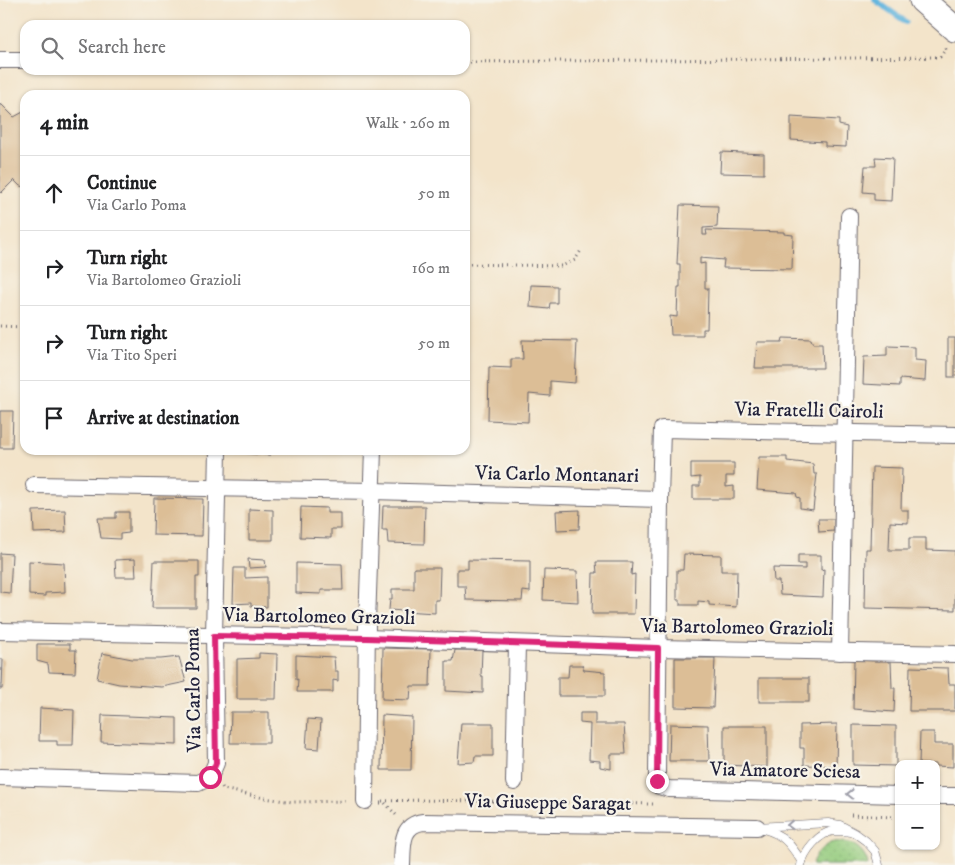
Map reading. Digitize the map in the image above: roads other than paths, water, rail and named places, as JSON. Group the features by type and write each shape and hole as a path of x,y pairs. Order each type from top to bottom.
{"main road":[{"path":"922,0 955,29"}],"street":[{"path":"0,60 20,60"},
{"path":"840,652 849,216"},
{"name":"Via Fratelli Cairoli","path":"660,499 662,429 955,435"},
{"name":"Via Carlo Poma","path":"0,777 198,783 210,777 216,763 214,636 218,455"},
{"path":"365,801 367,623 373,455"},
{"name":"Via Carlo Montanari","path":"34,485 372,491 660,499"},
{"path":"658,648 660,499"},
{"name":"Via Bartolomeo Grazioli","path":"0,631 367,638 658,648 955,654"},
{"path":"514,782 517,644"},
{"name":"Via Amatore Sciesa","path":"658,648 657,781 660,786 669,789 895,795"},
{"path":"940,796 955,796"},
{"name":"Via Giuseppe Saragat","path":"402,865 404,836 409,828 419,822 757,827"}],"lane":[{"path":"757,827 828,823 840,825 866,841 875,851 879,865"},
{"path":"757,827 772,831 785,839 802,864"},
{"path":"802,864 811,845 818,839 832,831 854,833"}],"waterway":[{"path":"875,0 906,22"}]}
